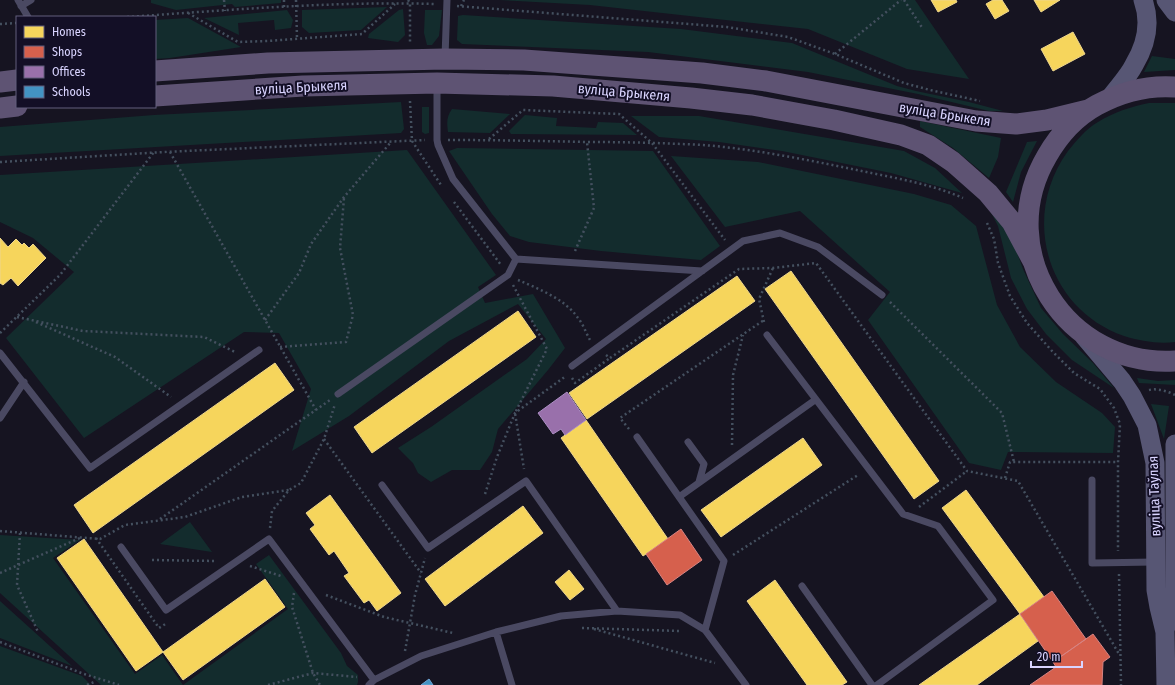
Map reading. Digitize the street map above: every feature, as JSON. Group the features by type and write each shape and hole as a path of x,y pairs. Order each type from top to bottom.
{"main road":[{"path":"1110,98 1134,65 1143,45 1148,26 1146,8 1142,0"},
{"path":"1166,0 1175,12"},
{"name":"вуліца Брыкеля","path":"156,70 268,63 445,59 539,61 702,73 766,80 976,121 1016,124 1047,120 1088,110"},
{"path":"0,82 16,80"},
{"name":"вуліца Брыкеля","path":"156,96 304,86 437,82 553,86 752,105 834,120 901,135 928,145 953,162 988,193 1012,222 1034,263"},
{"path":"1175,87 1163,86 1136,89 1110,98 1088,110 1069,126 1053,145 1041,166 1032,190 1028,214 1029,239 1034,263 1044,290 1061,313 1082,333 1106,348 1133,358 1160,362 1175,361"},
{"path":"0,108 16,106"},
{"name":"вуліца Таўлая","path":"1082,333 1122,381 1132,396 1147,425 1155,463 1157,596 1168,632"},
{"name":"вуліца Таўлая","path":"1166,685 1168,632 1175,591 1175,444"}],"lane":[{"path":"27,16 20,3 31,0"},
{"path":"445,59 446,2"},
{"path":"437,82 438,145 454,179 516,259 702,272"},
{"path":"572,366 743,241 780,233 818,247 882,295"},
{"path":"338,394 508,275 516,259"},
{"path":"767,335 903,514 938,526 993,600 877,685"},
{"path":"0,353 90,468 259,350"},
{"path":"0,418 24,382"},
{"path":"679,497 815,400"},
{"path":"637,438 724,561 705,630"},
{"path":"688,442 704,464 699,482"},
{"path":"1092,480 1092,563 1156,562"},
{"path":"382,485 428,548 526,481 617,611"},
{"path":"121,547 166,610 269,539 372,682 421,656 496,632 561,616 617,611 680,615 705,630 746,685"},
{"path":"802,586 872,685"},
{"path":"496,632 512,685"}],"path":[{"path":"224,0 225,11"},
{"path":"284,0 284,7"},
{"path":"296,0 298,38"},
{"path":"461,6 464,0"},
{"path":"834,54 902,0 923,28"},
{"path":"409,2 410,45"},
{"path":"142,16 296,6 446,2 461,6 727,27 788,37 904,83 985,102"},
{"path":"188,13 238,42 362,34 396,4"},
{"path":"0,24 16,23"},
{"path":"410,101 412,140"},
{"path":"489,140 523,110 619,114 652,143 732,249"},
{"path":"0,162 154,152 412,140 652,143 704,146 773,154 899,179 950,192 965,199"},
{"path":"265,320 299,273 311,244 344,197 392,141"},
{"path":"569,263 594,208 587,142"},
{"path":"0,334 60,275 154,152"},
{"path":"170,152 316,410"},
{"path":"280,347 346,342 353,315 340,248 344,197"},
{"path":"986,221 994,239 998,263 1010,296 1027,323 1074,373 1100,389 1114,408 1120,424 1118,462 1010,462 1005,478"},
{"path":"515,413 569,374 575,383 739,269 773,268 816,263 967,471 1018,481 1120,655"},
{"path":"767,335 759,299 773,268"},
{"path":"508,275 540,289 564,303 578,317 595,349 610,358"},
{"path":"479,513 497,458 515,413 547,349 508,275"},
{"path":"882,295 1002,413 1014,462"},
{"path":"16,317 83,331 204,337 247,358"},
{"path":"30,320 115,357 168,394 180,406"},
{"path":"637,438 620,418 764,320"},
{"path":"732,459 733,375 743,335"},
{"path":"159,520 338,394"},
{"path":"269,539 272,511 289,490 301,483 324,439 338,394"},
{"path":"515,413 526,481"},
{"path":"324,439 421,573"},
{"path":"724,561 868,468"},
{"path":"908,515 967,471"},
{"path":"0,532 100,539 125,525 185,517 242,497 289,490"},
{"path":"20,533 17,585 38,632"},
{"path":"0,573 81,537"},
{"path":"96,538 158,628 171,619"},
{"path":"403,665 415,595 428,548"},
{"path":"152,560 222,561"},
{"path":"254,562 248,565 384,617 476,638"},
{"path":"290,580 295,586 292,607 313,673 320,685"},
{"path":"580,628 686,632"},
{"path":"591,628 721,665 717,660"},
{"path":"0,642 84,674 119,685"},
{"path":"268,685 313,673 362,678 358,672"},
{"path":"87,685 94,682"}],"green space":[{"path":"151,0 281,0 281,3 235,7 232,4 176,10 151,3"},
{"path":"499,0 915,0 969,79 907,69 808,29 590,5"},
{"path":"387,7 361,30 309,33 302,27 302,10"},
{"path":"403,9 405,35 398,42 368,38 369,34 399,10"},
{"path":"287,10 293,20 291,28 275,30 274,20 238,23 239,35 204,18"},
{"path":"425,10 442,10 439,36 432,45 427,45 424,33"},
{"path":"463,15 681,29 792,43 897,86 1003,111 989,111 918,94 808,72 648,52 462,44 457,40 458,16"},
{"path":"188,18 241,47 156,59 156,20"},
{"path":"1152,56 1175,59 1175,70 1144,72"},
{"path":"401,102 404,129 401,133 0,156 0,127 154,115"},
{"path":"1149,103 1175,103 1175,342 1149,342 1124,336 1098,323 1076,305 1060,283 1049,258 1044,231 1046,204 1053,177 1071,147 1089,128 1104,118 1122,110"},
{"path":"422,107 429,107 429,133 425,134 422,132"},
{"path":"452,109 510,114 490,133 448,132 447,123"},
{"path":"525,115 557,118 556,126 596,128 598,122 623,123 637,135 511,134 509,131"},
{"path":"631,116 699,116 904,151 935,168 962,193 891,173 782,151 719,142 659,137"},
{"path":"920,121 1001,138 998,157 989,178 953,148 920,127"},
{"path":"1037,141 1021,172 1013,202 1006,192 1027,142"},
{"path":"457,148 653,151 720,246 701,260 601,251 529,242 510,236 492,214 449,151"},
{"path":"407,150 496,275 478,287 485,303 533,294 565,348 498,429 492,452 480,470 452,470 431,482 418,473 413,463 398,448 431,427 527,359 546,339 518,304 449,341 349,416 292,451 311,389 279,333 244,332 84,438 6,338 74,272 33,238 0,222 0,175"},
{"path":"671,156 758,162 914,194 951,205 976,226 997,305 1020,347 1056,382 1102,413 1115,427 1113,453 1008,452 1001,470 969,463 868,320 890,292 800,211 725,227"},
{"path":"988,206 1007,225 1023,269 1041,308 1063,334 1093,363 1114,388 1072,360 1046,334 1027,309 1011,278 998,226"},
{"path":"1137,378 1158,381 1175,380 1175,385 1139,383"},
{"path":"1151,404 1169,406 1164,439"},
{"path":"190,522 212,552 160,544"},
{"path":"0,535 80,540 53,558 135,674 162,655 183,685 101,685 0,593"},
{"path":"269,555 341,653 347,666 358,675 357,685 183,685 288,609 256,564"},
{"path":"0,601 72,666 0,638"},
{"path":"0,646 82,676 91,685 0,685"}],"building: Homes":[{"path":"931,0 956,0 957,2 938,12"},
{"path":"993,0 1002,0 1009,11 995,19 986,4"},
{"path":"1034,0 1060,0 1041,12"},
{"path":"1073,32 1085,54 1053,71 1041,49"},
{"path":"0,238 8,247 16,239 22,245 24,243 29,248 33,244 46,258 18,286 11,278 3,285 0,283"},
{"path":"791,271 939,481 914,499 765,289"},
{"path":"737,276 755,301 587,419 569,393"},
{"path":"518,311 536,337 372,453 354,427"},
{"path":"275,363 294,390 93,533 74,505"},
{"path":"586,420 668,539 643,556 561,438"},
{"path":"803,438 822,465 721,537 701,510"},
{"path":"966,490 1044,597 1020,614 942,508"},
{"path":"330,495 401,593 377,611 369,600 364,603 344,576 349,573 334,551 329,555 310,529 315,525 306,513"},
{"path":"523,506 543,533 445,606 425,579"},
{"path":"84,539 163,652 136,671 57,558"},
{"path":"569,570 584,589 570,600 555,582"},
{"path":"265,579 285,607 183,680 163,652"},
{"path":"775,580 847,682 842,685 807,685 747,601"},
{"path":"1020,614 1038,641 977,685 919,685"}],"building: Shops":[{"path":"681,529 702,560 667,585 646,554"},
{"path":"1052,591 1086,639 1053,662 1020,614"},
{"path":"1093,634 1110,657 1103,662 1102,685 1030,685 1056,667 1053,662"}],"building: Offices":[{"path":"567,392 586,420 565,435 561,429 553,434 538,413"}],"building: Schools":[{"path":"429,679 433,685 421,685"}]}
